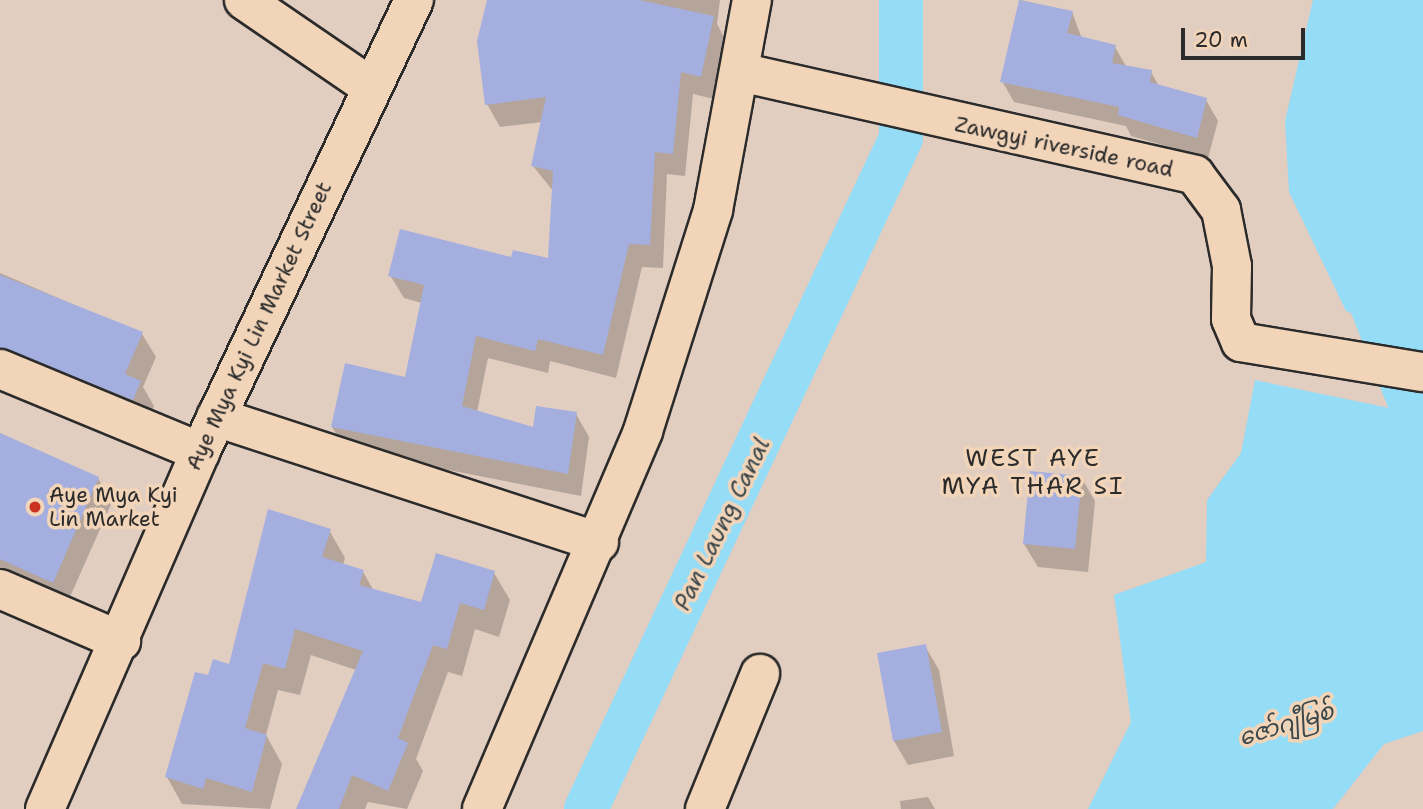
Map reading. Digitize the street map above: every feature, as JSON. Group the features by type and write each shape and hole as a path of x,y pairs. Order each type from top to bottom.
{"street":[{"path":"244,0 371,87"},
{"name":"Aye Mya Kyi Lin Market Street","path":"45,809 121,641 200,452 414,0"},
{"path":"487,808 643,431 713,211 744,73 752,0"},
{"name":"Zawgyi riverside road","path":"744,73 967,127 1195,175 1221,211 1233,266 1231,319 1241,342 1423,372"},
{"path":"0,369 200,452"},
{"path":"216,417 599,542"},
{"path":"0,589 121,641"},
{"path":"705,809 760,674"}],"water":[{"path":"1313,0 1423,0 1423,342 1346,311 1289,192 1285,121"},
{"name":"ဇော်ဂျီမြစ်","path":"1255,380 1423,415 1423,731 1384,744 1333,809 1088,809 1131,722 1114,595 1206,562 1207,500 1241,453"}],"building":[{"path":"487,0 639,0 714,16 701,77 681,72 673,154 655,152 650,245 629,244 603,355 538,339 535,351 476,336 462,406 533,427 536,406 577,412 568,474 331,427 345,363 405,377 424,285 388,276 400,229 511,257 513,250 548,258 553,171 531,166 546,97 485,105 477,41"},
{"path":"1019,0 1073,11 1067,33 1116,45 1112,63 1152,70 1150,82 1207,98 1197,138 1118,115 1119,107 1000,82"},
{"path":"0,275 143,332 125,374 141,381 133,400 0,348"},
{"name":"Aye Mya Kyi Lin Market","path":"0,433 99,477 53,583 0,559"},
{"path":"1030,471 1082,476 1075,549 1023,544"},
{"path":"268,509 331,529 322,557 364,570 359,585 421,602 436,553 495,571 484,610 460,603 447,649 433,645 398,738 408,743 388,791 352,775 339,809 296,809 363,651 295,629 285,669 263,663 245,728 267,735 252,792 206,778 203,789 165,777 195,672 208,675 213,659 229,664"},
{"path":"926,644 942,732 893,741 877,653"}],"waterway":[{"name":"Pan Laung Canal","path":"586,809 901,138 901,0"},
{"path":"1361,237 1423,395"}],"place":[{"name":"Aye Mya Kyi Lin Market","path":"35,507"}],"district":[{"name":"WEST AYE MYA THAR SI","path":"1033,473"}]}
